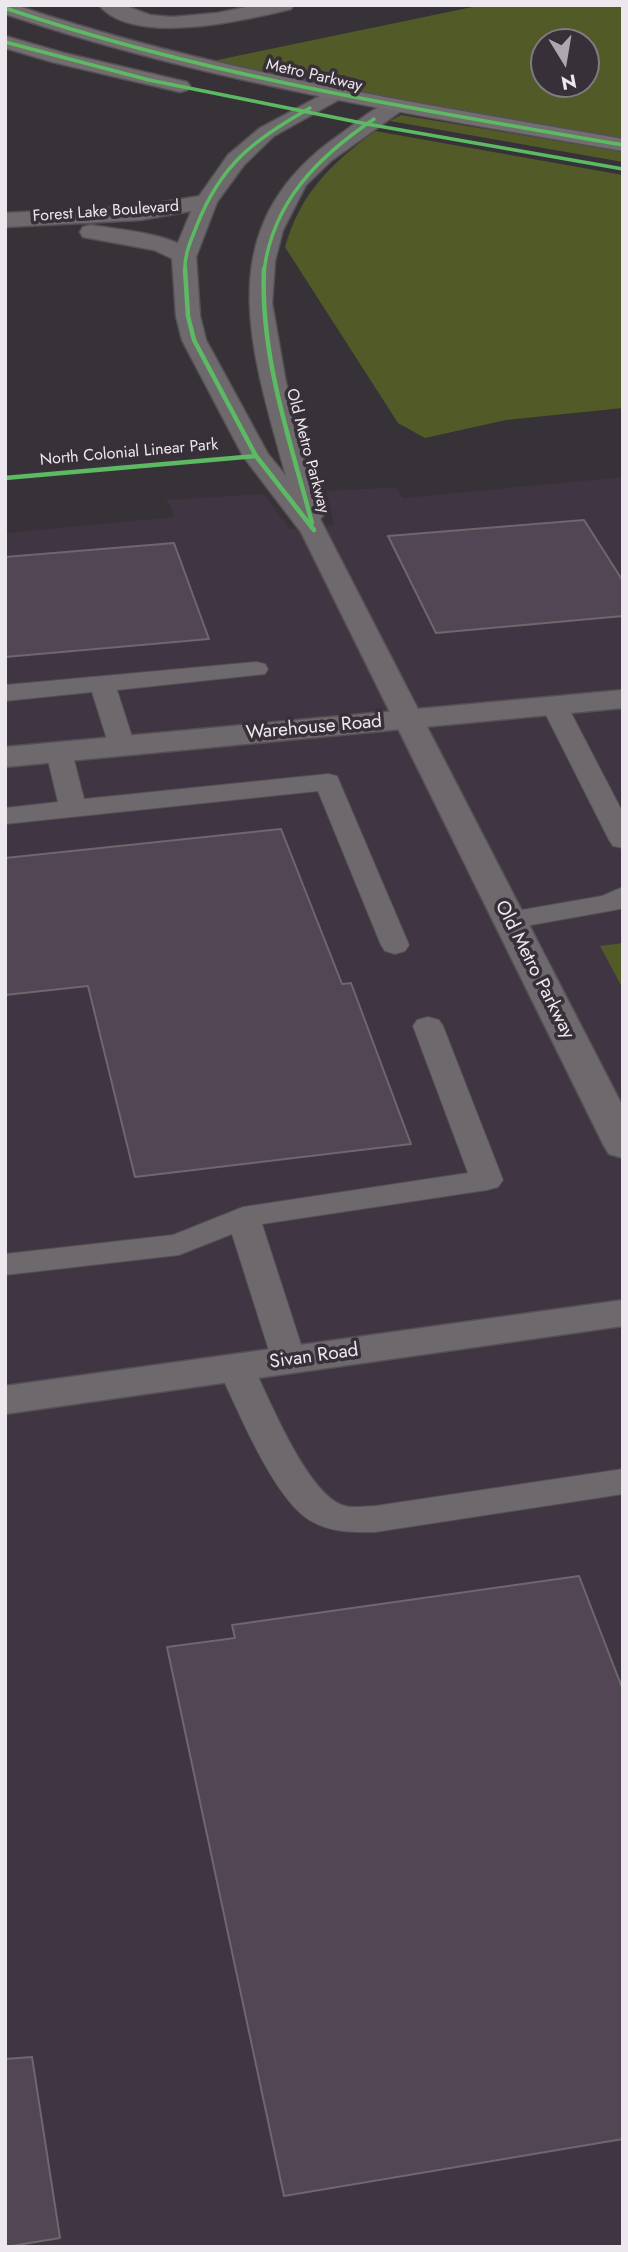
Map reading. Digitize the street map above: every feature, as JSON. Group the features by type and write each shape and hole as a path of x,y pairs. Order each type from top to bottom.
{"main road":[{"name":"Metro Parkway","path":"5,8 139,50 333,96 623,145"},
{"name":"Metro Parkway","path":"5,42 149,80 367,124 623,169"}],"street":[{"path":"108,5 123,15 147,22 219,19 284,5"},
{"name":"Old Metro Parkway","path":"314,530 256,456 194,340 188,316 184,257 206,202 236,160 265,134 333,96"},
{"name":"Old Metro Parkway","path":"394,107 324,155 297,182 272,230 263,261 253,381 280,400 314,530 623,1146"},
{"name":"Forest Lake Boulevard","path":"5,239 206,202"},
{"name":"Forest Lake Boulevard","path":"5,220 79,224 164,246 184,257"},
{"path":"194,340 228,373 253,381"},
{"name":"Warehouse Road","path":"5,757 623,699"},
{"name":"Sivan Road","path":"5,1400 623,1313"}],"lane":[{"path":"5,693 256,669"},
{"path":"102,684 122,746"},
{"path":"554,705 623,840"},
{"path":"59,752 73,808"},
{"path":"5,816 328,782 395,945"},
{"path":"509,920 610,903 623,895"},
{"path":"5,1265 179,1245 243,1217 486,1180 428,1026"},
{"path":"243,1217 289,1360"},
{"path":"236,1368 287,1470 312,1504 335,1518 375,1519 623,1480"}],"shaded area":[{"path":"623,477 623,2247 5,2247 5,533 174,517 170,504 164,500 264,494 290,529 334,525 326,491 396,487 403,498"}],"green space":[{"path":"482,5 623,5 623,139 401,102 203,63"},
{"path":"401,115 623,152 623,162 390,121"},
{"path":"375,131 623,175 623,408 506,420 425,438 398,423 285,247 309,195 331,168"},
{"path":"623,943 623,989 600,946"}],"building":[{"path":"584,520 623,581 623,616 436,633 388,536"},
{"path":"174,543 209,639 5,657 5,557"},
{"path":"281,829 342,984 351,983 411,1144 135,1177 88,986 5,995 5,858"},
{"path":"579,1576 623,1690 623,2139 284,2196 167,1647 235,1638 232,1625"},
{"path":"32,2057 60,2238 5,2247 5,2059"}],"cycle path":[{"path":"5,8 85,35 152,53 333,95 623,145"},
{"path":"5,42 149,80 367,124 623,169"},
{"path":"310,108 267,132 236,160 206,202 184,257 188,316 194,340 256,456 314,530"},
{"path":"312,523 275,385 266,338 262,302 264,268 270,238 282,210 298,185 319,161 344,139 374,119"},
{"name":"North Colonial Linear Park","path":"5,478 256,456"}]}
